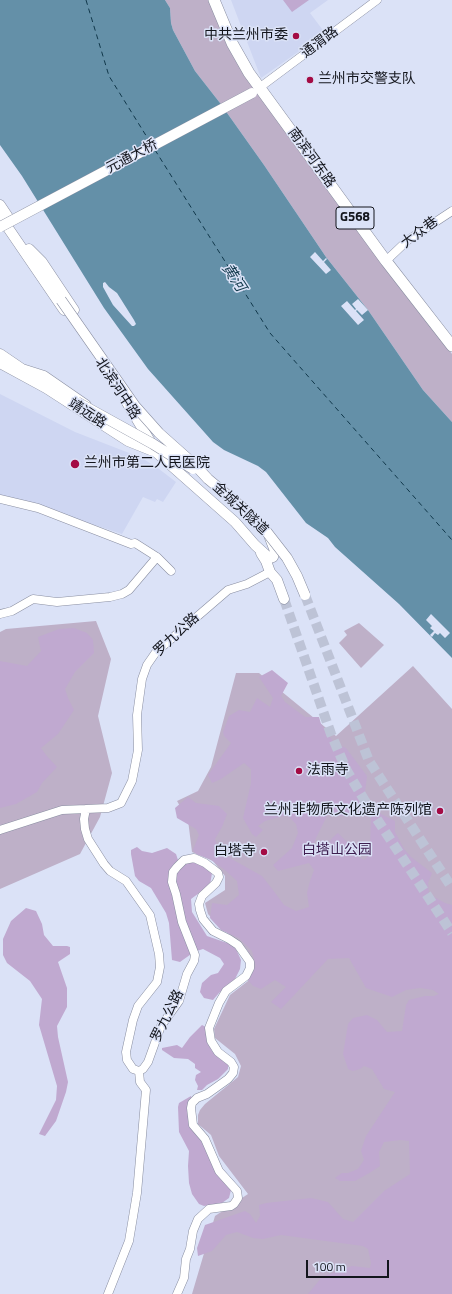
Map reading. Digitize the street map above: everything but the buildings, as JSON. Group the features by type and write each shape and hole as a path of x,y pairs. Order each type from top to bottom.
{"highway":[{"name":"南滨河东路","path":"214,0 232,43 258,89 386,261 452,346"},
{"name":"南滨河东路","path":"219,0 258,89 452,338"}],"main road":[{"name":"元通大桥","path":"0,227 258,89"},
{"path":"0,205 29,249 42,262 137,406 172,446 204,476 260,520 272,542 275,554 270,558 255,545"},
{"name":"北滨河中路","path":"0,216 133,410 157,453 235,522 255,545"},
{"name":"金城关隧道","path":"29,249 61,300 135,406 159,433 243,508 266,531 287,558 298,576 305,595"},
{"name":"靖远路","path":"0,354 22,369 44,376 106,418 149,440 172,446"},
{"name":"靖远路","path":"0,363 46,388 128,441 157,453"},
{"path":"22,369 76,402 153,444 208,478"},
{"path":"157,453 172,446"},
{"name":"金城关隧道","path":"255,545 266,561 270,572 277,580 284,599"}],"street":[{"name":"通渭路","path":"258,89 377,0"},
{"name":"大众巷","path":"390,257 408,240 452,211"},
{"path":"0,499 38,508 131,544 135,543 157,557 171,571"},
{"path":"0,614 12,611 33,599 56,602 110,597 122,594 129,590 157,557"},
{"name":"罗九公路","path":"176,1294 184,1278 186,1259 190,1249 193,1231 198,1219 209,1209 231,1206 238,1198 237,1191 217,1166 206,1139 193,1125 191,1108 192,1103 197,1098 207,1094 228,1079 233,1073 234,1067 231,1062 218,1052 211,1041 209,1028 219,1003 226,991 246,976 250,968 250,962 238,945 213,931 203,919 199,904 202,896 214,886 219,877 218,873 205,863 194,858 184,860 173,872 172,882 182,922 195,955 194,961 187,974 179,1001 160,1026 148,1062 143,1069 139,1071 134,1070 127,1060 126,1052 133,1020 138,1006 157,982 160,967 159,954 150,915 126,881 110,871 104,864 88,839 84,819 86,808 108,808 121,803 132,781 138,750 137,715 142,679 147,665 156,652 228,590 247,584 270,572"},
{"path":"0,830 62,810 86,808"},
{"path":"108,1294 129,1241 138,1193 146,1090 140,1082 139,1071"}],"shaded area":[{"path":"231,0 328,0 310,13 325,33 261,78"},
{"name":"兰州市第二人民医院","path":"0,394 75,432 142,458 176,482 163,502 157,499 155,502 143,497 122,534 98,526 0,503"}],"green space":[{"path":"165,0 210,0 260,95 292,142 452,354 452,422 423,390 368,310 326,257 264,165 220,103 195,71 173,30 170,8"},
{"path":"283,0 309,0 292,12"},
{"path":"96,621 111,659 98,716 112,773 100,817 80,854 0,889 0,632 6,629"},
{"path":"359,623 384,645 361,668 339,643 347,635 344,631"},
{"path":"74,628 87,633 93,640 94,653 75,672 65,689 74,710 58,734 41,748 57,767 42,783 37,792 16,804 0,808 0,661 27,666 41,651 38,637 59,629"},
{"name":"白塔山公园","path":"413,666 452,709 452,1294 192,1294 215,1216 248,1194 219,1156 211,1135 198,1124 198,1115 205,1104 238,1077 241,1066 235,1054 215,1038 214,1029 230,995 248,981 252,966 251,957 247,950 218,925 208,914 205,903 225,890 225,876 213,861 192,852 188,820 177,801 198,791 211,767 236,673 259,673 336,736"},
{"path":"272,670 288,683 281,696 285,702 305,717 319,717 321,724 334,743 346,748 367,776 364,801 361,807 343,816 328,814 313,847 317,850 325,850 332,838 338,833 348,843 353,854 364,860 370,854 371,806 374,804 381,814 395,821 395,832 404,849 411,857 432,873 428,883 429,894 445,903 452,905 452,1294 308,1294 322,1277 352,1266 370,1268 371,1263 368,1249 363,1246 281,1235 263,1239 253,1238 237,1232 226,1235 212,1251 198,1256 197,1248 205,1225 245,1211 250,1214 256,1223 260,1216 259,1205 311,1198 328,1202 343,1219 353,1222 384,1191 410,1174 409,1141 400,1140 384,1142 379,1152 380,1166 371,1172 355,1181 340,1181 335,1178 342,1173 348,1173 358,1169 364,1160 361,1151 366,1136 395,1092 384,1089 372,1069 364,1066 353,1071 348,1069 343,1054 348,1024 353,1018 367,1015 377,1020 387,1032 402,1031 406,1005 409,1000 439,994 433,990 420,988 406,990 392,997 366,988 349,958 328,959 281,1009 271,1002 286,987 275,980 261,989 253,986 248,980 256,966 252,951 239,938 221,930 210,918 212,903 227,905 239,895 237,881 210,859 196,854 193,850 199,835 196,829 177,818 175,808 188,797 196,803 219,806 227,814 215,839 219,852 262,876 284,905 296,911 309,907 307,893 314,870 309,863 278,871 273,865 292,848 298,833 296,824 287,815 265,821 258,826 263,830 256,837 252,834 243,818 251,783 251,769 244,763 221,779 212,783 208,775 231,743 224,736 223,732 229,716 239,710 250,712 257,698 270,707 273,698 259,677"},
{"path":"137,847 142,851 152,853 167,848 176,854 179,863 195,862 205,867 212,873 210,885 191,899 192,912 207,936 230,944 236,949 241,960 240,969 235,979 213,1000 204,998 200,992 202,983 211,975 218,973 224,964 220,958 203,949 194,952 180,962 172,960 169,923 166,913 151,888 139,881 135,876 131,850"},
{"path":"26,908 36,911 42,924 44,935 53,946 70,947 70,954 58,962 67,988 67,1007 57,1026 68,1082 56,1121 45,1136 39,1134 56,1100 57,1086 39,1025 42,999 30,981 7,963 3,955 3,939 11,921"},
{"path":"202,1025 206,1027 206,1037 212,1051 228,1065 228,1069 218,1079 207,1085 202,1090 197,1090 198,1086 195,1080 196,1075 201,1072 195,1068 195,1064 188,1059 174,1058 162,1050 162,1048 177,1045 182,1048"},
{"path":"191,1096 192,1100 188,1109 189,1126 202,1142 231,1190 229,1198 222,1203 204,1206 199,1204 192,1194 189,1183 189,1151 179,1132 178,1107 179,1103"}],"water":[{"name":"黄河","path":"0,0 165,0 170,8 173,30 195,71 220,103 264,165 326,257 368,310 423,390 452,422 452,658 399,604 335,547 328,538 306,523 266,472 258,466 224,450 213,442 148,369 104,308 22,176 0,145","holes":["105,282 117,293 134,320 136,324 134,326 132,326 113,305 103,287 103,283"]}],"pier":[{"path":"315,252 323,261 326,258 327,259 324,262 331,270 326,274 310,257"},
{"path":"358,299 368,310 362,315 357,310 356,311 364,320 358,325 341,306 347,301 355,310 356,309 352,304"},
{"path":"431,614 450,633 445,638 440,633 438,635 435,633 432,637 430,635 434,631 430,628 432,626 426,620"}],"ferry route":[{"path":"86,0 109,76 150,142"},
{"path":"155,150 270,333 452,540"}],"tunnel":[{"path":"305,595 369,761 452,888"},
{"path":"284,599 331,734 347,771 365,801 452,933"}],"place":[{"name":"中共兰州市委","path":"296,36"},
{"name":"兰州市交警支队","path":"310,80"},
{"name":"兰州市第二人民医院","path":"75,464"},
{"name":"法雨寺","path":"299,771"},
{"name":"兰州非物质文化遗产陈列馆","path":"440,811"},
{"name":"白塔寺","path":"264,852"}]}
